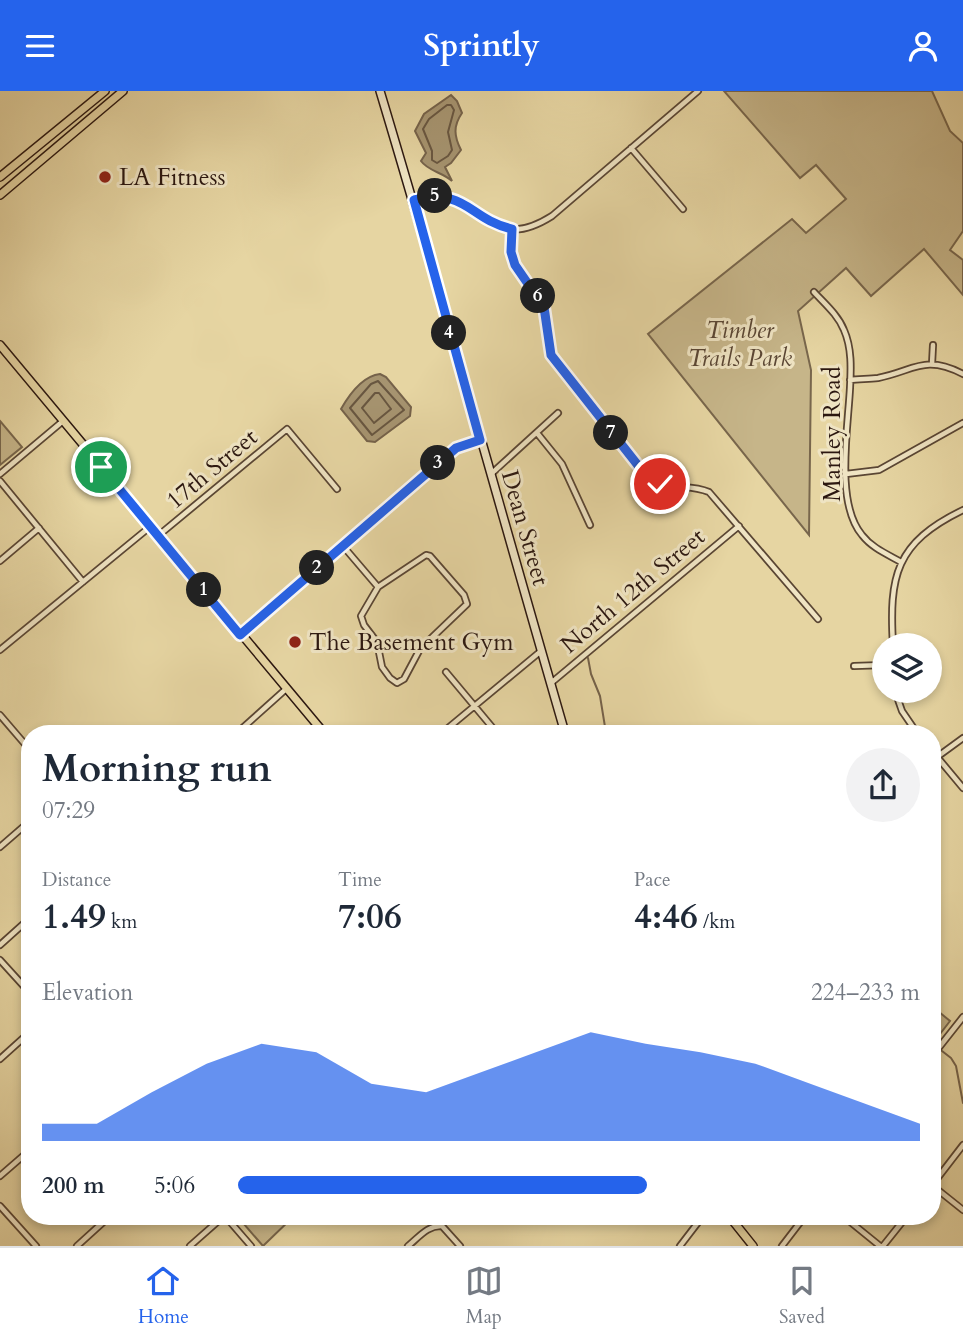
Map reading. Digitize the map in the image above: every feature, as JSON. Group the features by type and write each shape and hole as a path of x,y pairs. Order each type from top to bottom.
{"main road":[{"path":"0,177 105,91"},
{"path":"0,195 122,91"},
{"path":"0,345 317,725"},
{"path":"736,1225 753,1246"}],"street":[{"name":"Dean Street","path":"380,91 414,200 563,725"},
{"path":"414,200 448,197 498,226 512,229 531,227 551,215 698,91"},
{"path":"631,148 683,208"},
{"path":"512,229 510,244 513,259 542,301 551,355 567,378 648,477 660,484 695,487 709,492 818,619"},
{"name":"Manley Road","path":"814,292 837,317 849,344 846,501 854,524 876,548 901,562"},
{"path":"932,364 933,345"},
{"path":"850,380 880,377 914,366 932,364 963,374"},
{"path":"490,475 558,414"},
{"path":"0,474 62,421"},
{"path":"846,474 879,470 963,423"},
{"name":"17th Street","path":"159,535 287,429 337,489"},
{"path":"537,433 562,464 590,525"},
{"path":"240,635 456,448 480,440"},
{"path":"0,481 83,582"},
{"path":"893,633 892,594 901,562 923,535 963,510"},
{"path":"0,650 151,526"},
{"name":"North 12th Street","path":"550,684 738,526"},
{"path":"0,561 39,528"},
{"path":"343,546 377,587"},
{"path":"426,555 430,556 468,599 466,606 420,649 402,682 394,681 385,672 377,642 361,621 364,609 377,587 426,555"},
{"name":"North 12th Street","path":"451,725 541,651"},
{"path":"853,666 872,665"},
{"path":"446,673 490,725"},
{"path":"246,725 286,689"},
{"path":"899,703 912,725"},
{"path":"0,715 21,740"},
{"path":"941,751 963,738"},
{"path":"941,762 963,788"},
{"path":"1,845 21,828"},
{"path":"0,945 21,926"},
{"path":"0,960 21,983"},
{"path":"941,1045 963,1017"},
{"path":"0,1059 21,1040"},
{"path":"941,1174 963,1145"},
{"path":"0,1176 21,1158"},
{"path":"941,1192 963,1210"},
{"path":"0,1206 36,1246"},
{"path":"77,1246 100,1225"},
{"path":"190,1246 214,1225"},
{"path":"232,1225 251,1246"},
{"path":"408,1246 431,1226 437,1225 442,1226 460,1246"},
{"path":"680,1246 696,1225"},
{"path":"782,1246 799,1225"},
{"path":"855,1225 882,1246 900,1225"}],"green space":[{"name":"Timber Trails Park","path":"724,91 932,91 950,131 963,143 963,231 950,250 963,260 963,295 924,249 871,296 846,268 798,311 811,370 809,535 648,334 792,219 806,233 846,199 816,165 800,178"},
{"path":"0,421 22,447 0,465"},
{"path":"941,1014 950,1021 941,1033"},
{"path":"245,1225 285,1225 263,1246"}],"water":[{"path":"451,95 462,113 456,131 461,150 445,167 452,181 421,161 426,153 415,131 424,114"},
{"path":"380,374 386,377 411,407 410,416 375,442 367,441 341,409 362,382"}],"waterway":[{"path":"588,658 600,696 605,725"},
{"path":"942,1051 956,1066 963,1103"}],"place":[{"name":"LA Fitness","path":"105,177"},
{"name":"The Basement Gym","path":"295,642"}],"route":[{"path":"101,467 240,635 456,448 467,442 480,440 414,200 440,196 458,201 498,226 512,229 510,244 515,265 542,301 546,313 548,347 555,362 644,473 660,484"}]}
